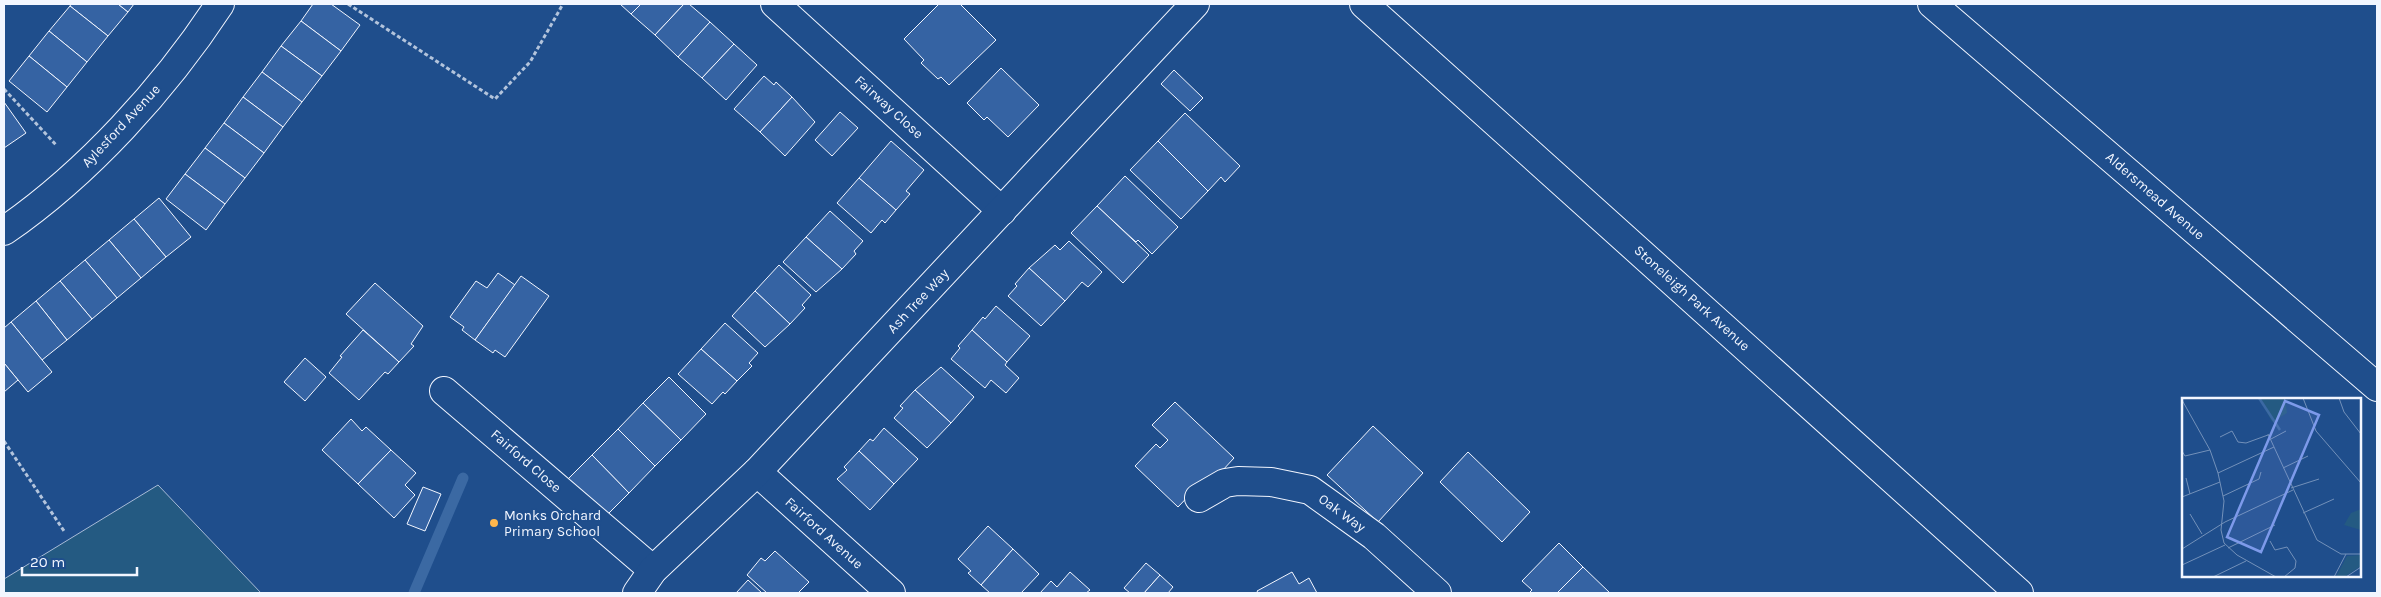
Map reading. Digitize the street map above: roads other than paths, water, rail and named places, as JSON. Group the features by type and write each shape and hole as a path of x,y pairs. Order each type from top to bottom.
{"street":[{"name":"Aylesford Avenue","path":"4,231 80,171 175,66 220,4"},
{"name":"Fairway Close","path":"775,4 1002,211"},
{"name":"Ash Tree Way","path":"637,593 653,570 757,472 1195,4"},
{"name":"Stoneleigh Park Avenue","path":"1364,4 2019,593"},
{"name":"Aldersmead Avenue","path":"1932,4 2377,388"},
{"name":"Fairford Close","path":"444,391 653,570"},
{"name":"Fairford Avenue","path":"757,472 891,593"},
{"name":"Oak Way","path":"1199,498 1225,483 1238,481 1271,482 1310,490 1374,536 1437,593"}],"waterway":[{"path":"414,593 463,478"}],"place":[{"name":"Monks Orchard Primary School","path":"494,523"}]}
